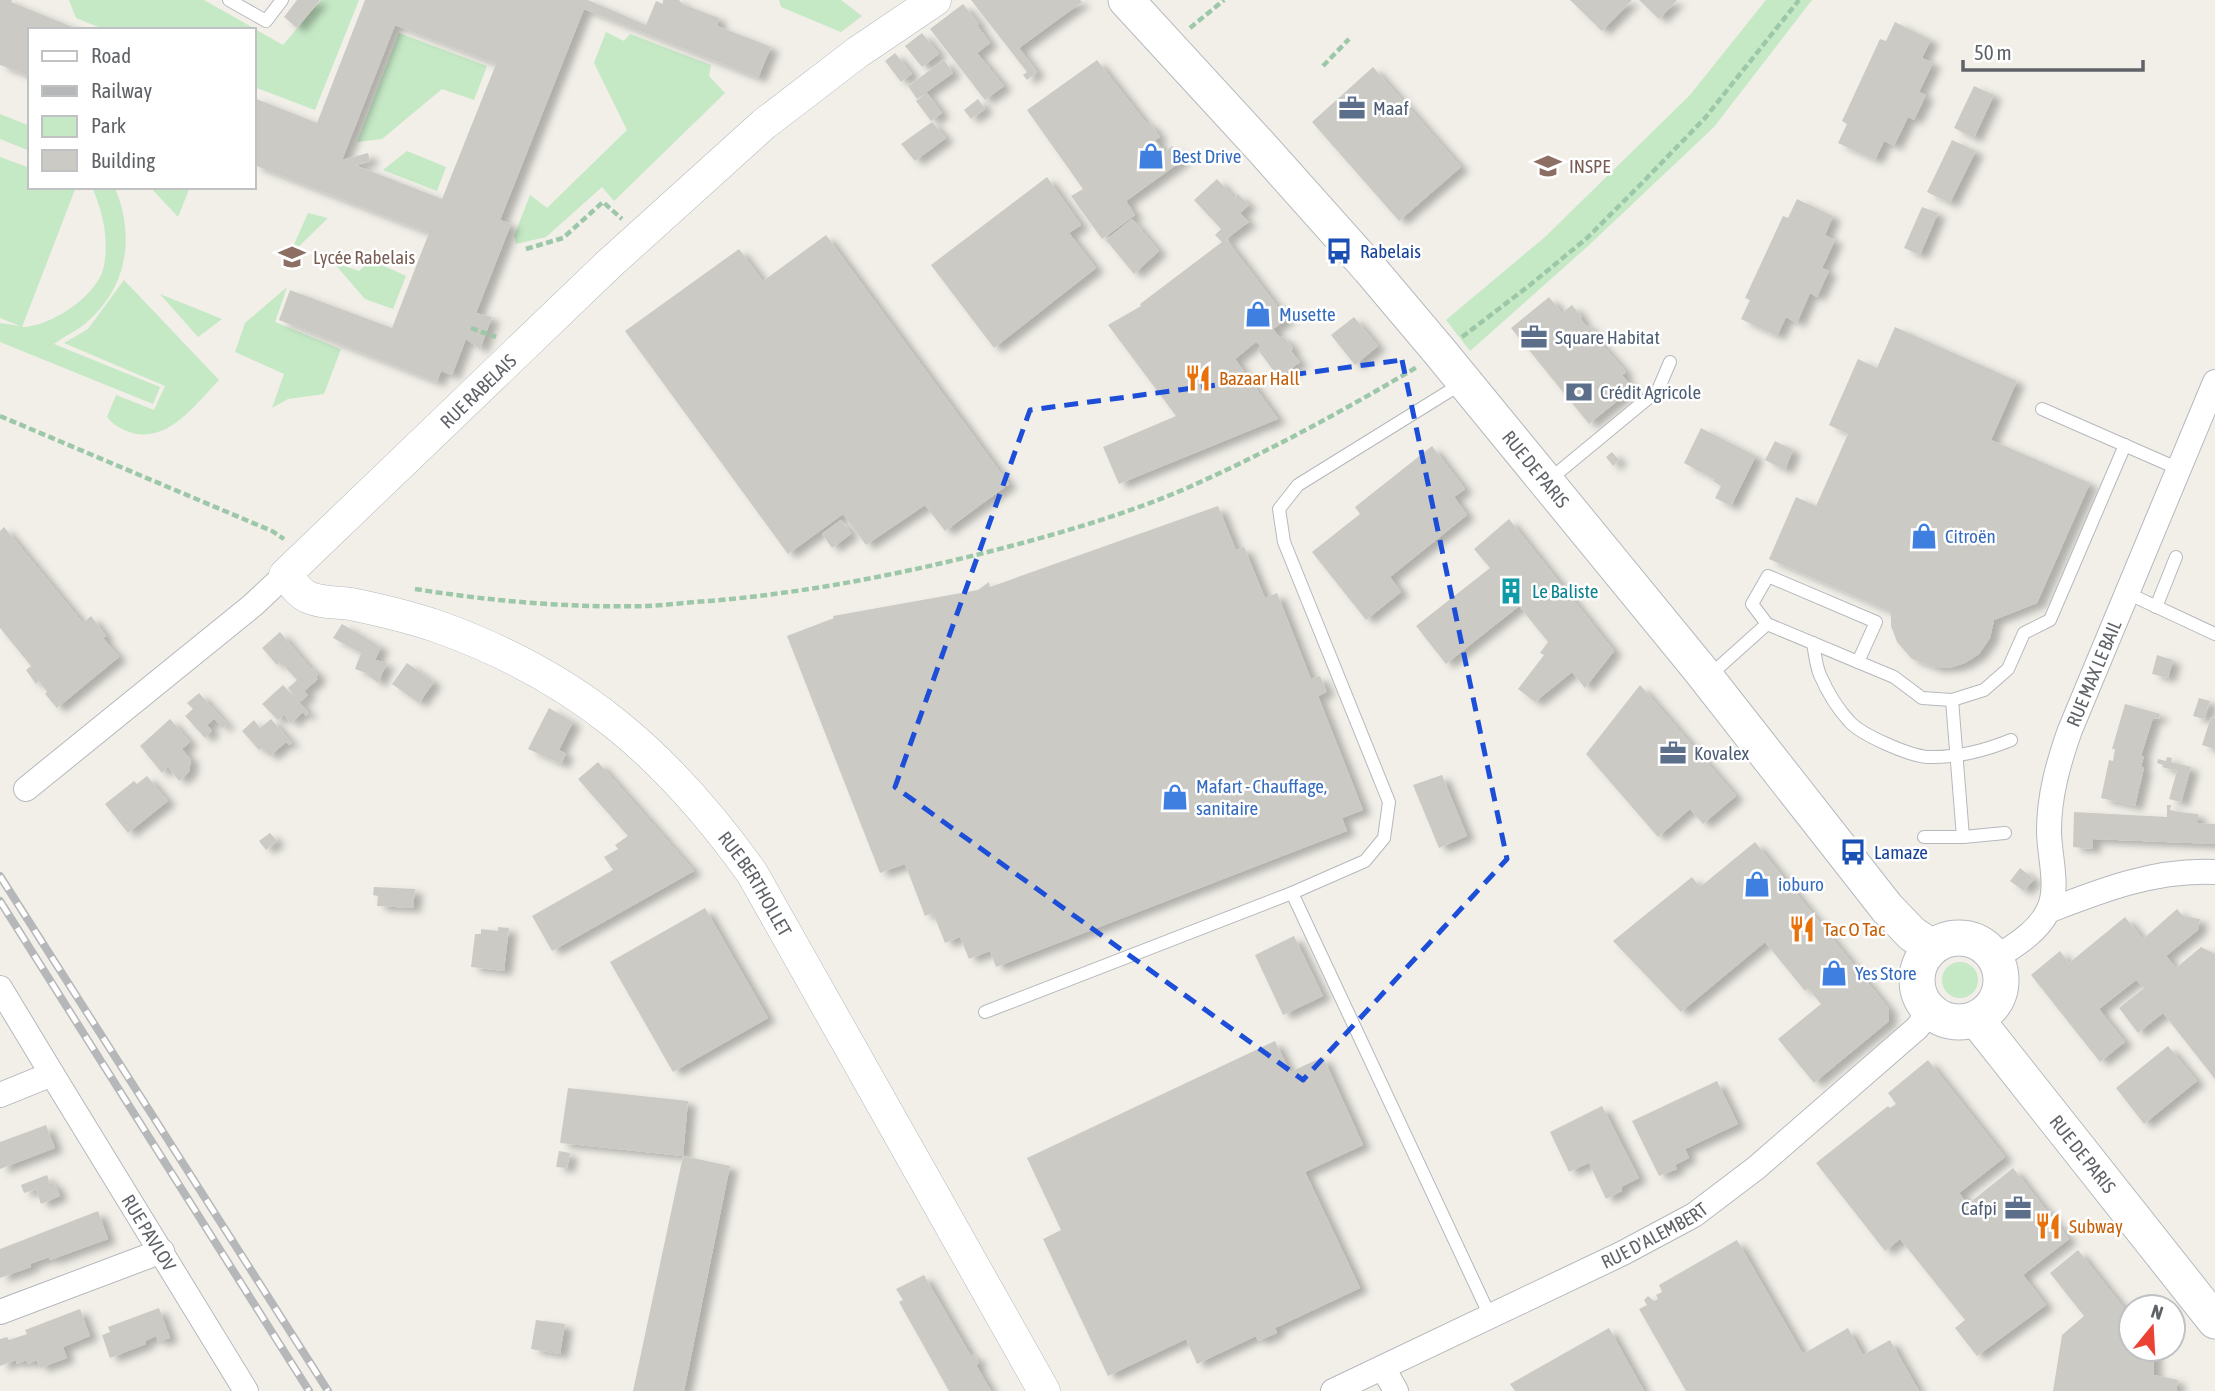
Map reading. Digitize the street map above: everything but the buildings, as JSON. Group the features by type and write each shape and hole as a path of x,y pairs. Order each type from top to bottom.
{"main road":[{"name":"RUE DE PARIS","path":"1126,0 1370,269 1706,678 1887,908 1912,934 1932,947"},
{"path":"1954,937 1966,937 1979,942 1996,958 2002,986 1989,1011 1964,1022 1940,1018 1930,1011 1917,986 1917,971 1932,947 1954,937"},
{"name":"RUE DE PARIS","path":"1976,1019 2215,1321"}],"street":[{"name":"RUE RABELAIS","path":"26,789 253,605 641,235 764,124 858,52 935,0"},
{"name":"RUE MAX LE BAIL","path":"2048,911 2053,895 2049,831 2052,793 2059,761 2215,383"},
{"name":"RUE BERTHOLLET","path":"295,565 308,597 389,612 438,627 521,662 601,711 648,750 680,782 718,825 752,873 1044,1391"},
{"path":"1996,958 2035,929 2048,911 2127,882 2182,872 2215,872"},
{"name":"RUE PAVLOV","path":"0,988 246,1391"},
{"name":"RUE D'ALEMBERT","path":"1333,1391 1623,1253 1694,1215 1756,1168 1917,1028 1930,1011"},
{"path":"0,1095 52,1074"},
{"path":"0,1312 162,1251"},
{"path":"1383,1367 1396,1391"}],"lane":[{"path":"229,0 266,20 282,0"},
{"path":"1546,483 1658,390 1670,362"},
{"path":"985,1012 1292,893 1365,861 1384,838 1389,802 1284,542 1279,509 1298,485 1464,382"},
{"path":"2042,409 2179,469"},
{"path":"1858,662 1876,622 1768,576 1752,604 1767,624 1813,643 1858,662 1894,677 1922,698 1952,700 1984,690 2008,669 2024,633 2050,620 2125,445"},
{"path":"2155,607 2176,557"},
{"path":"2127,593 2215,634"},
{"path":"1706,678 1767,624"},
{"path":"1813,643 1819,673 1834,702 1850,723 1902,751 1925,757 1957,755 1986,750 2011,740"},
{"path":"1952,700 1963,837"},
{"path":"1924,837 1963,837 2005,832"},
{"path":"1292,893 1490,1316"}],"path":[{"path":"1191,27 1224,0"},
{"path":"406,587 497,600 647,606 755,597 922,568 1026,542 1185,489 1289,438 1374,392 1440,352 1530,285 1587,238 1705,118 1799,0"},
{"path":"1323,66 1349,39"},
{"path":"526,249 563,238 603,202 641,235"},
{"path":"0,416 272,531 295,565"}],"highlighted area":[{"path":"1402,360 1507,859 1303,1080 895,787 1030,410"}],"green space":[{"path":"69,0 204,0 253,28 101,28 76,18"},
{"path":"321,0 359,0 315,110 256,88 256,30 283,45"},
{"path":"779,0 841,0 862,16 841,32 781,7"},
{"path":"1766,0 1812,0 1714,127 1588,246 1470,351 1446,320 1545,237 1690,95"},
{"path":"606,32 624,41 630,34 711,65 709,76 725,93 614,201 602,187 546,237 516,244 514,236 530,195 547,208 627,130 594,63"},
{"path":"399,33 487,66 474,100 442,89 382,139 357,142"},
{"path":"0,114 28,125 28,150 0,139"},
{"path":"407,151 446,167 437,191 383,170"},
{"path":"0,157 28,167 28,189 75,189 22,327 33,326 59,316 93,288 104,266 106,246 102,216 93,189 115,189 125,224 126,242 119,277 100,309 82,326 54,344 160,387 153,404 0,342 0,323 20,326 0,318"},
{"path":"152,189 189,189 178,217"},
{"path":"308,213 328,218 289,256"},
{"path":"371,260 406,276 393,309 365,299 333,262 359,271"},
{"path":"124,280 219,380 180,420 156,433 129,432 107,417 116,395 154,410 165,386 64,343 88,329"},
{"path":"287,287 275,322 341,349 324,394 288,399 272,408 284,374 235,352 245,323"},
{"path":"160,294 222,319 198,337"},
{"path":"1960,962 1973,967 1978,980 1973,993 1960,998 1947,993 1942,980 1947,967"}],"railway":[{"path":"0,876 328,1391"},
{"path":"0,901 309,1391"}],"place":[{"name":"Maaf","path":"1352,108"},
{"name":"Best Drive","path":"1151,156"},
{"name":"INSPE","path":"1548,166"},
{"name":"Rabelais","path":"1339,251"},
{"name":"Lycée Rabelais","path":"292,257"},
{"name":"Musette","path":"1258,314"},
{"name":"Square Habitat","path":"1534,337"},
{"name":"Bazaar Hall","path":"1198,378"},
{"name":"Crédit Agricole","path":"1579,392"},
{"name":"Citroën","path":"1924,536"},
{"name":"Le Baliste","path":"1511,591"},
{"name":"Kovalex","path":"1673,753"},
{"name":"Mafart - Chauffage, sanitaire","path":"1175,797"},
{"name":"Lamaze","path":"1853,852"},
{"name":"ioburo","path":"1757,884"},
{"name":"Tac O Tac","path":"1802,929"},
{"name":"Yes Store","path":"1834,973"},
{"name":"Cafpi","path":"2018,1208"},
{"name":"Subway","path":"2048,1226"}]}
